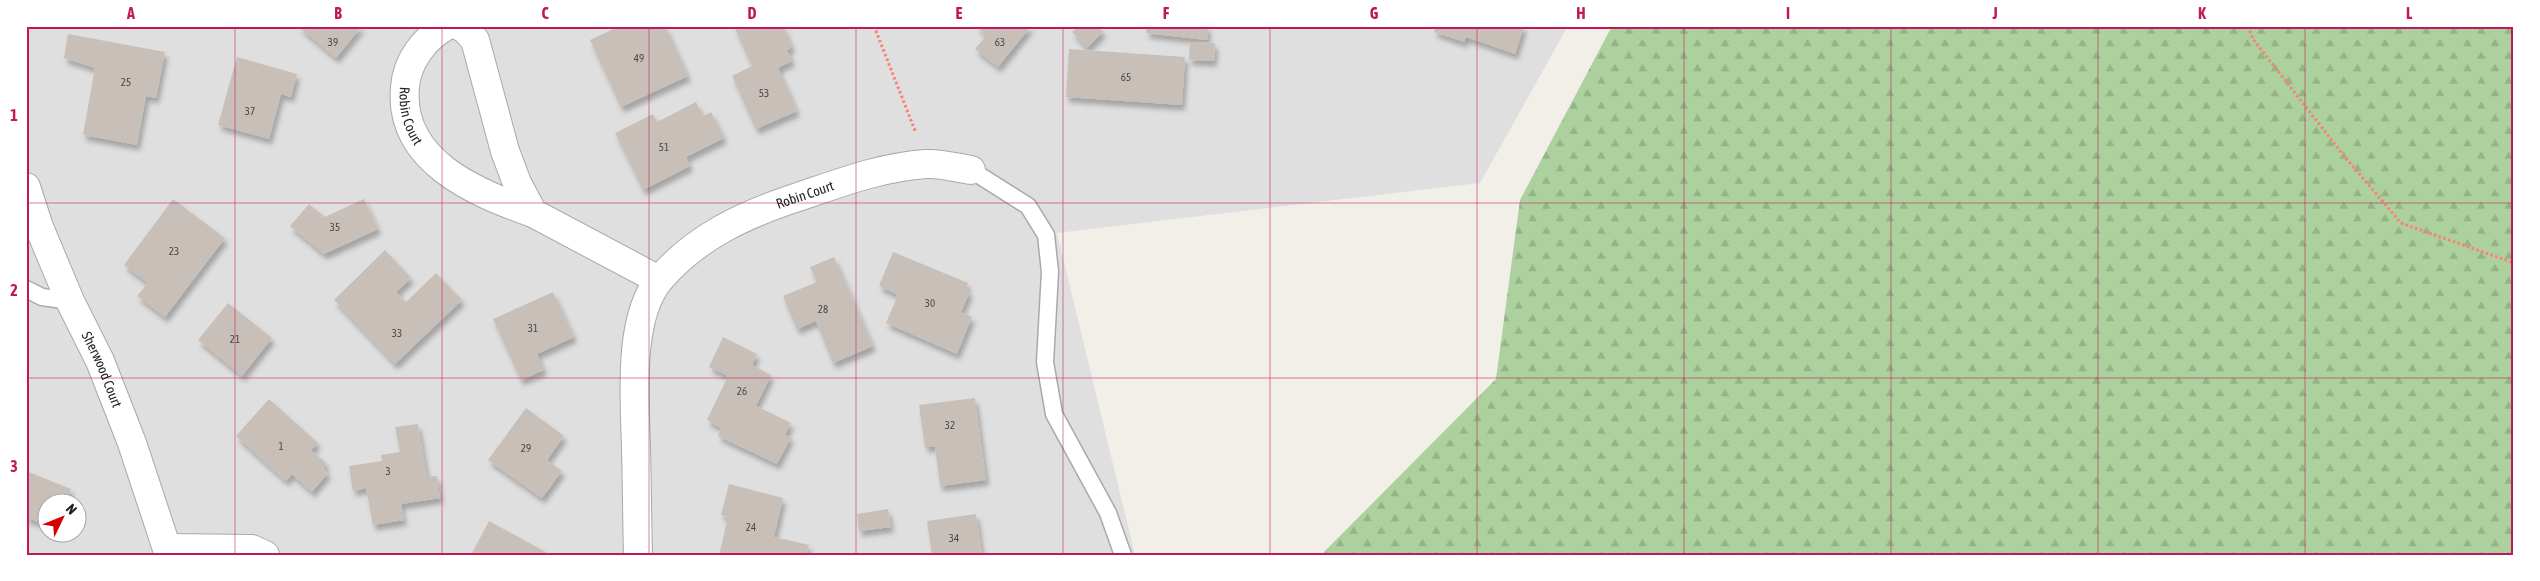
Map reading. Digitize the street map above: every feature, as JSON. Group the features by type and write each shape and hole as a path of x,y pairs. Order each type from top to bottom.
{"street":[{"name":"Robin Court","path":"446,26 433,34 416,54 406,78 404,100 410,129 425,153 458,181 490,198 533,213 659,280"},
{"path":"460,26 466,29 474,40 504,151 517,183 533,213"},
{"name":"Robin Court","path":"638,555 634,377 637,343 646,307 659,280 698,243 729,224 764,209 884,169 928,164 971,170"},
{"name":"Sherwood Court","path":"26,187 39,226 70,301 100,361 132,443 168,551"},
{"path":"168,551 252,548 265,555"}],"lane":[{"path":"971,170 1028,206 1046,235 1050,272 1045,362 1054,414 1108,513 1123,555"},
{"path":"26,288 42,297 70,301"}],"path":[{"path":"874,26 928,164"},
{"path":"2248,26 2253,39 2326,133 2400,223 2514,263"}],"shaded area":[{"path":"26,26 1568,26 1480,183 1057,233 1135,555 26,555"}],"green space":[{"path":"1612,26 2514,26 2514,555 1321,555 1496,379 1520,200"}],"building":[{"path":"298,26 362,26 336,58"},
{"path":"620,26 665,26 688,76 621,107 590,40"},
{"path":"734,26 783,26 792,47 787,50 792,61 778,68 797,111 756,129 732,76 752,66"},
{"path":"975,26 1031,26 998,67 975,49 987,35"},
{"path":"1078,26 1098,26 1103,32 1087,48 1072,32"},
{"path":"1147,26 1208,26 1207,40 1146,33"},
{"path":"1436,26 1524,26 1515,54 1466,37 1464,42 1434,32"},
{"path":"68,34 165,52 156,98 146,96 137,145 83,135 95,68 64,58"},
{"path":"1190,42 1215,43 1214,61 1189,60"},
{"path":"1069,49 1185,57 1182,105 1066,97"},
{"path":"237,57 297,74 291,97 281,94 269,139 218,125"},
{"path":"696,102 703,116 711,112 724,138 686,157 690,166 643,190 615,133 653,114 657,122"},
{"path":"173,199 225,238 165,317 137,296 148,283 124,265"},
{"path":"364,199 378,229 324,254 290,226 309,204 325,217"},
{"path":"385,250 411,278 396,292 406,302 436,273 462,300 395,364 334,300"},
{"path":"893,252 968,283 966,290 970,292 961,312 972,317 957,354 886,323 898,295 879,286"},
{"path":"834,257 873,346 833,363 816,321 797,329 783,296 817,282 810,267"},
{"path":"553,292 574,337 537,354 544,370 521,380 493,319"},
{"path":"228,303 272,338 242,376 198,340"},
{"path":"723,337 757,354 752,365 771,375 756,406 791,423 785,435 791,437 777,464 718,436 721,428 707,420 728,376 709,367"},
{"path":"975,398 986,480 940,486 935,446 925,447 919,405"},
{"path":"269,399 318,443 311,450 327,464 323,468 328,473 312,492 292,474 286,481 236,436"},
{"path":"526,408 564,436 547,460 562,471 542,498 488,460"},
{"path":"418,424 427,477 437,476 440,498 401,504 404,520 373,525 366,488 353,491 349,466 382,461 381,455 400,452 395,427"},
{"path":"26,471 71,489 69,494 38,494 38,522 28,518 26,523"},
{"path":"729,484 783,498 774,537 809,545 806,555 719,555 728,517 721,515"},
{"path":"888,509 891,527 859,531 857,514"},
{"path":"976,514 982,555 932,555 927,521"},
{"path":"489,521 551,555 471,555"}]}
